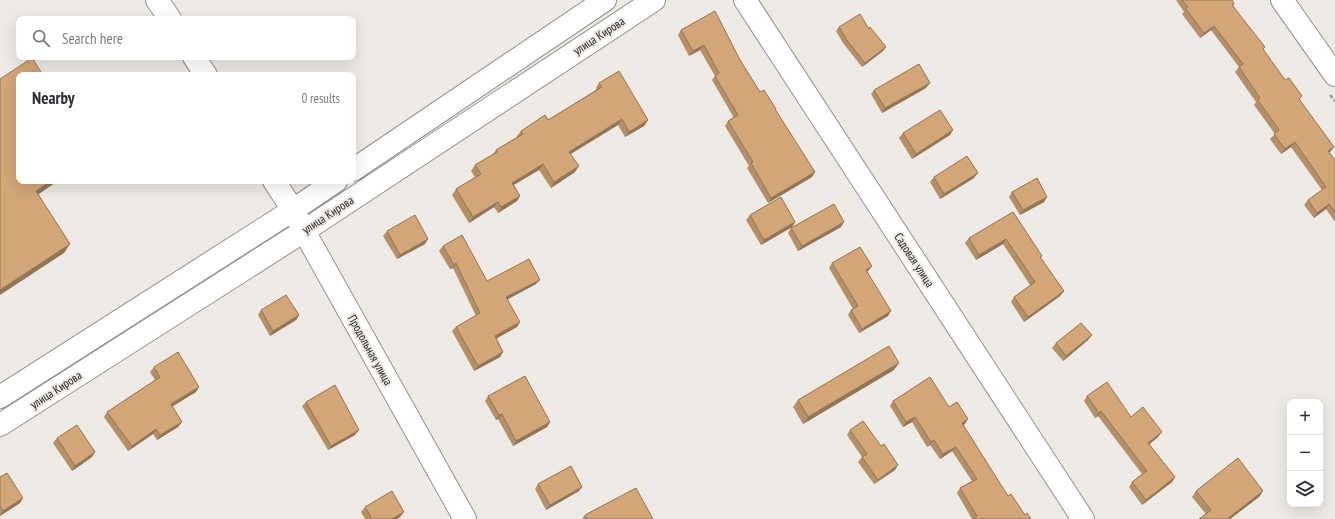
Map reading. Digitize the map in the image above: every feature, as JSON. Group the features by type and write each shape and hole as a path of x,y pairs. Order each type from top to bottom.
{"street":[{"path":"157,0 168,16"},
{"path":"356,168 605,0"},
{"name":"улица Кирова","path":"0,425 304,232 654,0"},
{"name":"Садовая улица","path":"745,0 1083,519"},
{"path":"1282,0 1335,75"},
{"path":"196,60 204,72"},
{"name":"Продольная улица","path":"276,184 293,210 465,519"},
{"name":"улица Кирова","path":"0,396 332,184"}],"building":[{"path":"1182,0 1232,0 1234,4 1232,5 1265,47 1263,49 1285,80 1289,78 1302,96 1299,99 1334,147 1328,151 1335,160 1335,212 1329,204 1317,213 1308,200 1326,187 1295,142 1285,149 1274,134 1279,130 1258,100 1260,98 1239,67 1243,64 1214,26 1204,33 1186,9 1188,7"},
{"path":"715,11 740,60 760,92 764,90 815,172 771,198 751,163 753,162 728,121 738,115 715,76 719,73 704,45 693,51 681,30"},
{"path":"860,14 869,29 870,27 886,47 865,63 846,39 839,27"},
{"path":"29,60 33,60 41,72 16,72 16,184 46,184 36,191 70,244 0,290 0,79"},
{"path":"919,64 930,83 885,108 874,90"},
{"path":"619,71 648,120 629,132 622,119 569,152 579,166 554,182 543,164 512,183 520,196 501,207 498,202 473,217 456,189 481,174 475,165 497,152 496,150 523,134 521,131 545,115 548,120 602,87 599,83"},
{"path":"940,110 953,130 916,154 903,133"},
{"path":"967,156 978,173 944,194 934,177"},
{"path":"1037,178 1047,197 1023,210 1012,192"},
{"path":"781,197 795,222 764,240 750,215"},
{"path":"834,204 844,222 802,246 791,228"},
{"path":"1013,212 1042,256 1040,257 1064,291 1028,317 1014,297 1035,282 1006,239 979,255 969,238"},
{"path":"415,215 428,239 400,255 387,231"},
{"path":"462,235 487,281 529,259 540,280 506,297 520,322 495,336 503,352 478,366 456,327 480,313 456,263 454,265 443,246"},
{"path":"860,247 872,266 866,270 891,311 862,329 851,310 858,306 832,263"},
{"path":"286,295 299,315 273,331 261,310"},
{"path":"1081,323 1092,335 1066,356 1056,343"},
{"path":"889,346 899,363 808,417 798,400"},
{"path":"178,352 199,387 171,404 182,422 160,435 156,429 132,446 107,412 160,377 154,367"},
{"path":"525,376 550,422 516,441 502,414 499,415 488,396"},
{"path":"930,377 949,407 957,402 968,419 962,423 1008,496 1011,494 1025,515 1027,513 1031,519 974,518 977,516 960,488 977,479 956,447 943,454 934,440 931,442 915,417 906,422 893,401"},
{"path":"1107,382 1131,417 1143,407 1162,432 1148,443 1175,477 1146,500 1132,482 1147,471 1101,411 1099,413 1087,396"},
{"path":"335,385 359,430 331,446 306,402"},
{"path":"863,421 881,446 884,444 898,465 878,480 862,457 867,454 850,430"},
{"path":"77,425 95,452 75,466 57,438"},
{"path":"1238,458 1263,491 1227,519 1199,519 1211,510 1196,491"},
{"path":"571,466 582,487 550,505 538,484"},
{"path":"7,473 23,498 3,511 0,506 0,477"},
{"path":"636,488 653,519 587,519 585,515"},
{"path":"392,491 404,512 392,519 372,519 365,507"}]}
